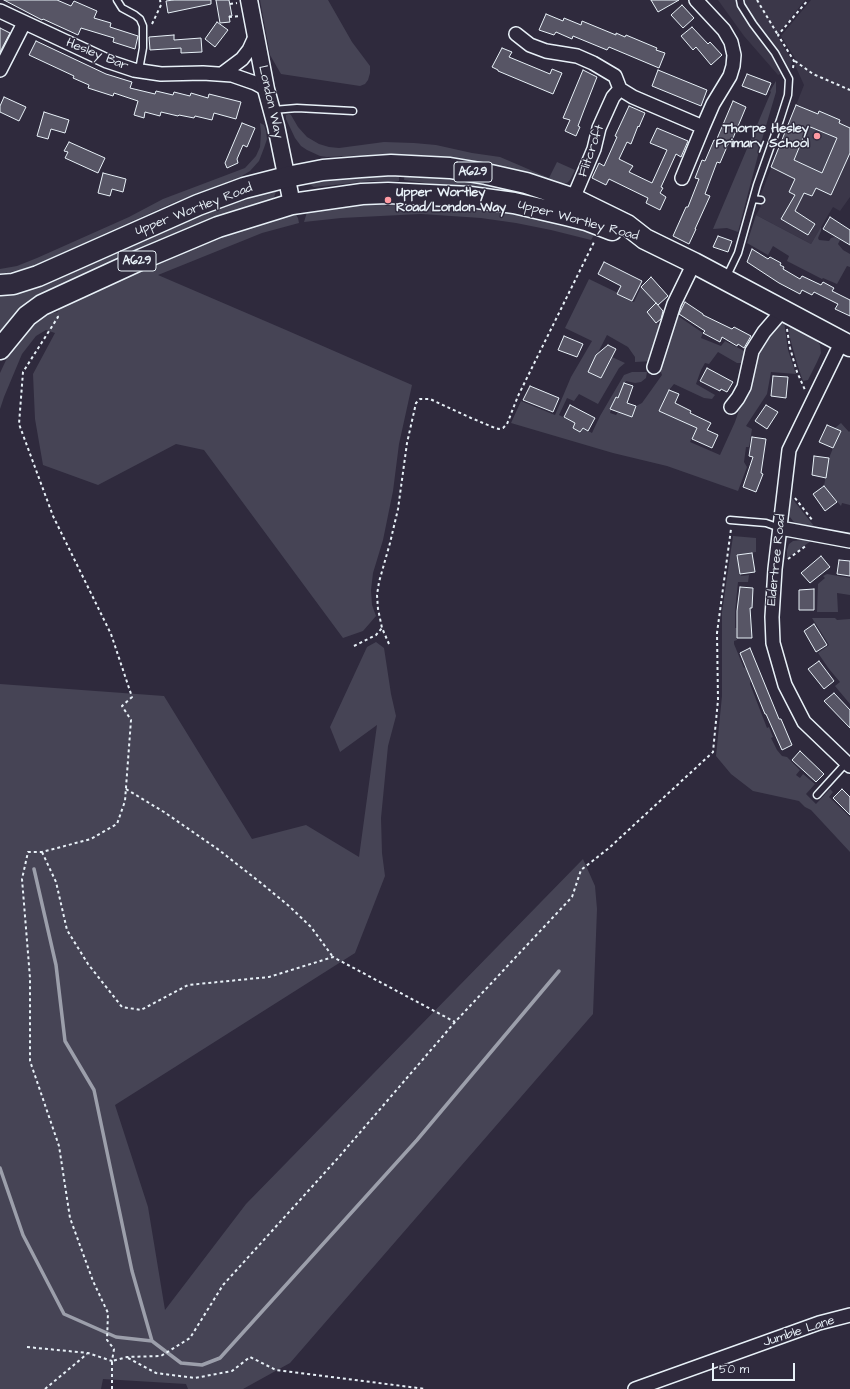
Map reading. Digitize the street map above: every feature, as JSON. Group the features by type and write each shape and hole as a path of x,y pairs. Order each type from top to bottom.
{"main road":[{"name":"Upper Wortley Road","path":"0,285 13,284 32,279 198,205 244,188 323,170 361,167 391,166 450,168 526,183 600,225 625,235 645,239"},
{"name":"Upper Wortley Road","path":"0,349 27,316 38,307 142,258 218,226 292,204 362,194 388,193 470,198 570,207 627,225 645,239 725,279 785,317 846,343"}],"street":[{"name":"London Way","path":"249,0 255,37 292,204"},
{"path":"682,178 713,104 730,76 734,54 731,42 724,30 696,0"},
{"name":"Hesley Bar","path":"0,11 107,61 139,70 161,74 222,74 242,78 266,89"},
{"path":"0,70 24,23"},
{"path":"516,34 530,45 546,51 577,56 593,63 614,76 620,89 633,97 703,127"},
{"path":"222,74 242,59 249,50 255,37"},
{"name":"Flitcroft","path":"570,207 594,149 602,122 613,97 620,89"},
{"path":"654,367 674,304 694,263"},
{"path":"730,407 738,398 744,387 752,351 764,332 785,317"},
{"name":"Eldertree Road","path":"846,343 811,406 789,450 772,598 773,643 785,685 804,722 848,764"},
{"path":"780,528 850,540"},
{"name":"Jumble Lane","path":"635,1389 818,1323 850,1315"}],"lane":[{"path":"117,0 122,8 135,15 142,22 144,39 139,70"},
{"path":"725,279 738,253 752,199 788,95 789,79 775,53 752,24 741,5 740,0"},
{"path":"272,110 296,108 354,112"},
{"path":"752,199 761,200"},
{"path":"731,520 766,523 780,528"},
{"path":"817,795 848,764"}],"path":[{"path":"144,39 161,5 160,0"},
{"path":"757,0 794,61 799,66 813,74 850,90"},
{"path":"778,35 808,0"},
{"path":"789,79 794,61"},
{"path":"389,644 382,628 377,596 378,582 398,509 407,443 416,404 420,399 430,399 495,428 503,428 507,424 518,396 586,258 600,225"},
{"path":"50,301 58,317 23,372 19,424 53,516 110,634 132,697 122,706 131,720 125,801 117,824 91,839 42,852 28,852 22,879 30,978 30,1061 59,1146 70,1218 93,1281 108,1313 107,1340 114,1349 112,1361 112,1389"},
{"path":"785,317 790,348 797,372 811,406"},
{"path":"775,569 821,534 812,519 785,484"},
{"path":"28,1347 88,1353 112,1361 127,1357 161,1356 190,1338 223,1285 338,1158 455,1022 572,898 581,870 609,848 713,752 718,700 717,633 731,520"},
{"path":"354,646 376,635 382,628"},
{"path":"126,789 164,812 219,850 261,883 289,906 311,927 333,957 455,1022"},
{"path":"42,852 56,882 67,930 88,964 122,1007 141,1010 188,985 269,977 333,957"},
{"path":"45,1389 88,1353"},
{"path":"127,1357 156,1373 195,1378 232,1371 250,1357 276,1370 426,1389"}],"shaded area":[{"path":"260,0 328,0 352,42 370,66 370,73 365,84 360,86 281,74 270,55"},
{"path":"718,0 805,0 777,35 792,61 790,70 778,75 744,36"},
{"name":"Thorpe Hesley Primary School","path":"811,0 850,0 850,197 840,211 833,207 811,244 756,215 761,206 761,194 804,85 795,65 796,60 781,36"},
{"path":"776,81 776,92 738,232 727,228 713,229 771,92 770,91"},
{"path":"289,114 307,137 319,144 329,147 339,148 384,142 436,145 472,153 500,157 549,178 557,162 575,170 567,183 560,184 470,160 437,156 385,154 327,157 320,156 301,146 295,138 286,119 286,115"},
{"path":"260,123 264,125 266,131 267,139 264,148 259,161 250,171 240,177 175,202 33,266 0,274 0,269 17,266 37,258 129,217 163,199 245,168 256,156 260,147"},
{"path":"808,126 837,138 822,173 794,160"},
{"path":"399,172 399,181 371,181 314,187 305,182"},
{"path":"405,172 492,183 553,201 404,180"},
{"path":"275,189 276,192 274,197 270,201 163,242 0,341 0,292 202,210"},
{"path":"383,200 383,204 386,206 403,204 404,200 520,211 593,232 594,235 591,240 516,223 481,218 421,214 341,218 304,222 307,212 312,209"},
{"path":"295,213 299,223 262,233 158,275 412,385 399,444 393,491 383,540 373,573 371,590 372,605 376,616 363,631 343,638 204,450 176,444 98,485 43,465 35,419 33,374 55,333 46,330 36,336 22,354 0,409 0,373 15,341 25,327 52,311 53,313 58,312 59,306 206,239"},
{"path":"756,215 811,244 821,227 818,238 819,240 829,241 831,238 835,237 840,240 838,244 843,250 850,254 850,267 847,266 837,284 823,278 822,279 787,261 789,256 773,246 768,255 747,243"},
{"path":"589,279 634,302 641,287 656,303 647,312 656,323 663,326 653,361 635,362 635,357 628,347 607,335 588,372 601,378 612,357 625,363 619,368 598,404 579,394 574,401 567,398 559,415 575,423 573,428 580,432 583,428 592,433 600,416 624,375 632,372 647,372 646,378 641,382 635,383 626,381 618,398 616,397 610,409 610,413 616,415 618,412 632,417 636,406 642,403 662,375 659,367 675,314 703,333 701,338 721,346 725,341 748,353 745,363 737,363 718,352 709,364 705,363 696,384 715,395 712,399 704,398 674,384 669,390 659,411 697,428 690,442 720,455 735,422 758,354 765,340 776,327 784,321 788,350 796,374 771,372 767,394 746,426 752,429 749,447 746,447 744,462 747,467 738,491 667,466 613,453 511,423 521,401 555,415 571,377 592,341 565,328"},
{"path":"790,325 817,341 820,345 821,353 808,380 803,381 798,367 789,333"},
{"path":"841,423 849,432 850,431 850,505 842,503 841,506 824,486 829,458 840,431 835,428"},
{"path":"791,497 814,526 798,524 793,521 789,512"},
{"path":"733,536 756,538 756,552 737,555 741,576 749,575 748,582 738,582 735,612 737,640 734,641 734,644 744,668 746,667 751,679 750,684 767,728 769,727 773,737 771,738 777,750 782,756 787,757 800,770 796,775 800,778 803,774 815,784 806,794 816,804 830,789 833,792 829,797 850,817 850,852 811,810 799,801 753,791 731,774 716,756 722,696 722,612"},
{"path":"793,541 811,541 787,558 789,544"},
{"path":"827,574 850,578 850,595 837,593 838,612 817,612 818,584 825,578 823,576"},
{"path":"812,618 835,618 837,620 850,619 850,704 835,686 840,682 818,653 829,645"},
{"path":"376,642 384,648 396,716 388,746 381,818 382,853 385,876 355,953 115,1105 148,1207 165,1310 246,1204 583,859 595,886 597,909 593,1014 290,1363 243,1389 188,1389 186,1384 103,1379 101,1389 0,1389 0,684 164,696 252,839 306,825 359,857 377,725 340,752 330,727 367,647"}],"building":[{"path":"4,0 57,0 71,6 74,1 97,11 94,18 111,23 110,27 138,36 135,49 113,42 114,38 81,28 78,35 43,19 42,20"},
{"path":"211,0 211,4 168,13 166,1"},
{"path":"216,0 229,0 232,16 229,16 230,22 220,23"},
{"path":"651,0 679,0 658,12"},
{"path":"682,5 694,18 683,28 671,15"},
{"path":"546,14 563,21 564,18 581,25 582,21 616,35 616,33 625,37 626,35 657,48 656,50 665,53 659,68 609,47 607,50 573,36 572,39 556,32 554,35 539,30"},
{"path":"217,22 228,30 215,47 205,39"},
{"path":"692,27 708,44 710,42 722,55 711,65 696,47 693,50 681,36"},
{"path":"0,28 10,33 0,52"},
{"path":"174,35 174,40 201,38 202,52 181,53 181,48 150,50 149,37"},
{"path":"36,41 106,74 132,82 130,88 155,94 156,91 173,95 174,92 190,96 191,93 208,98 209,94 241,102 236,119 214,113 212,120 195,116 194,118 178,116 161,112 160,116 145,112 144,118 134,115 138,101 114,93 113,96 88,88 89,85 73,78 74,76 29,55"},
{"path":"502,48 512,52 509,57 550,74 552,69 562,73 553,94 498,71 492,67"},
{"path":"583,70 597,77 578,126 580,127 576,136 565,131 570,120 563,118"},
{"path":"658,70 707,90 701,106 652,86"},
{"path":"747,74 771,83 766,95 742,86"},
{"path":"4,97 26,107 19,121 0,112 0,106"},
{"path":"733,101 746,107 731,143 729,142 720,163 717,162 705,194 710,196 689,244 673,236 686,207 688,207 699,179 695,178 702,160 705,161 714,140 716,141"},
{"path":"796,105 818,114 819,111 840,120 839,123 850,128 850,153 831,195 816,188 812,196 804,193 795,211 815,224 808,235 781,219 795,195 789,192 795,179 771,167","holes":["808,126 837,138 822,173 794,160"]},
{"path":"629,106 645,113 631,144 627,142 619,159 633,166 629,172 652,183 667,150 650,143 657,128 688,141 681,157 676,154 661,187 663,188 660,193 666,197 660,210 646,203 648,198 609,179 606,185 592,178 599,163 604,166 617,137 615,136"},
{"path":"44,112 69,120 65,133 51,129 48,139 37,136"},
{"path":"242,123 255,128 247,147 243,145 237,159 238,163 227,168 225,163"},
{"path":"69,142 105,158 98,173 65,158 68,152 64,151"},
{"path":"103,173 126,179 123,192 112,189 110,196 98,193"},
{"path":"830,217 850,230 850,245 823,229"},
{"path":"718,236 732,241 728,252 713,247"},
{"path":"752,249 768,259 770,257 781,263 780,265 784,267 783,269 800,279 802,276 821,285 823,282 834,288 832,291 850,300 850,316 835,309 838,304 814,292 812,295 802,290 800,294 779,283 747,262"},
{"path":"604,262 642,281 632,301 617,294 621,286 598,274"},
{"path":"651,277 668,296 658,305 641,287"},
{"path":"685,302 703,315 732,329 734,327 751,336 744,348 738,344 737,346 722,337 720,342 703,333 705,331 679,314"},
{"path":"656,303 663,311 661,319 656,323 647,312"},
{"path":"564,336 583,344 577,357 558,350"},
{"path":"608,345 616,349 601,378 588,372 596,355"},
{"path":"707,368 733,382 727,392 721,389 720,391 700,381"},
{"path":"773,376 788,377 786,398 771,396"},
{"path":"624,383 633,386 627,403 636,406 632,417 610,409 616,397 618,398"},
{"path":"530,386 559,398 553,412 523,400"},
{"path":"669,390 679,394 675,403 691,411 690,413 711,423 707,430 718,435 712,448 692,439 697,428 659,411"},
{"path":"570,405 595,418 588,431 583,428 580,432 573,428 575,423 564,417"},
{"path":"766,405 778,412 767,429 755,421"},
{"path":"827,425 841,431 833,448 819,442"},
{"path":"752,437 766,439 761,473 763,474 756,492 743,487 753,457 749,456"},
{"path":"814,456 829,458 826,478 812,475"},
{"path":"824,486 837,502 825,511 813,494"},
{"path":"752,553 755,572 740,574 737,555"},
{"path":"821,556 830,567 810,583 801,573"},
{"path":"839,560 850,561 850,576 837,574"},
{"path":"740,587 753,588 752,608 750,608 752,638 737,638 737,611"},
{"path":"814,589 814,610 799,610 799,590"},
{"path":"814,624 827,645 816,652 804,631"},
{"path":"750,648 779,719 781,719 792,745 782,750 765,714 740,653"},
{"path":"819,661 834,681 824,689 808,669"},
{"path":"834,693 850,710 850,728 824,701"},
{"path":"800,751 824,774 816,782 792,760"},
{"path":"842,789 850,797 850,815 833,798"}],"waterway":[{"path":"34,869 56,965 65,1041 94,1090 132,1271 152,1341 181,1363 202,1365 220,1358 417,1140 559,971"},
{"path":"0,1168 23,1235 64,1314 116,1337 152,1341"}],"place":[{"name":"Thorpe Hesley Primary School","path":"817,136"},
{"name":"Upper Wortley Road/London Way","path":"388,200"}]}
